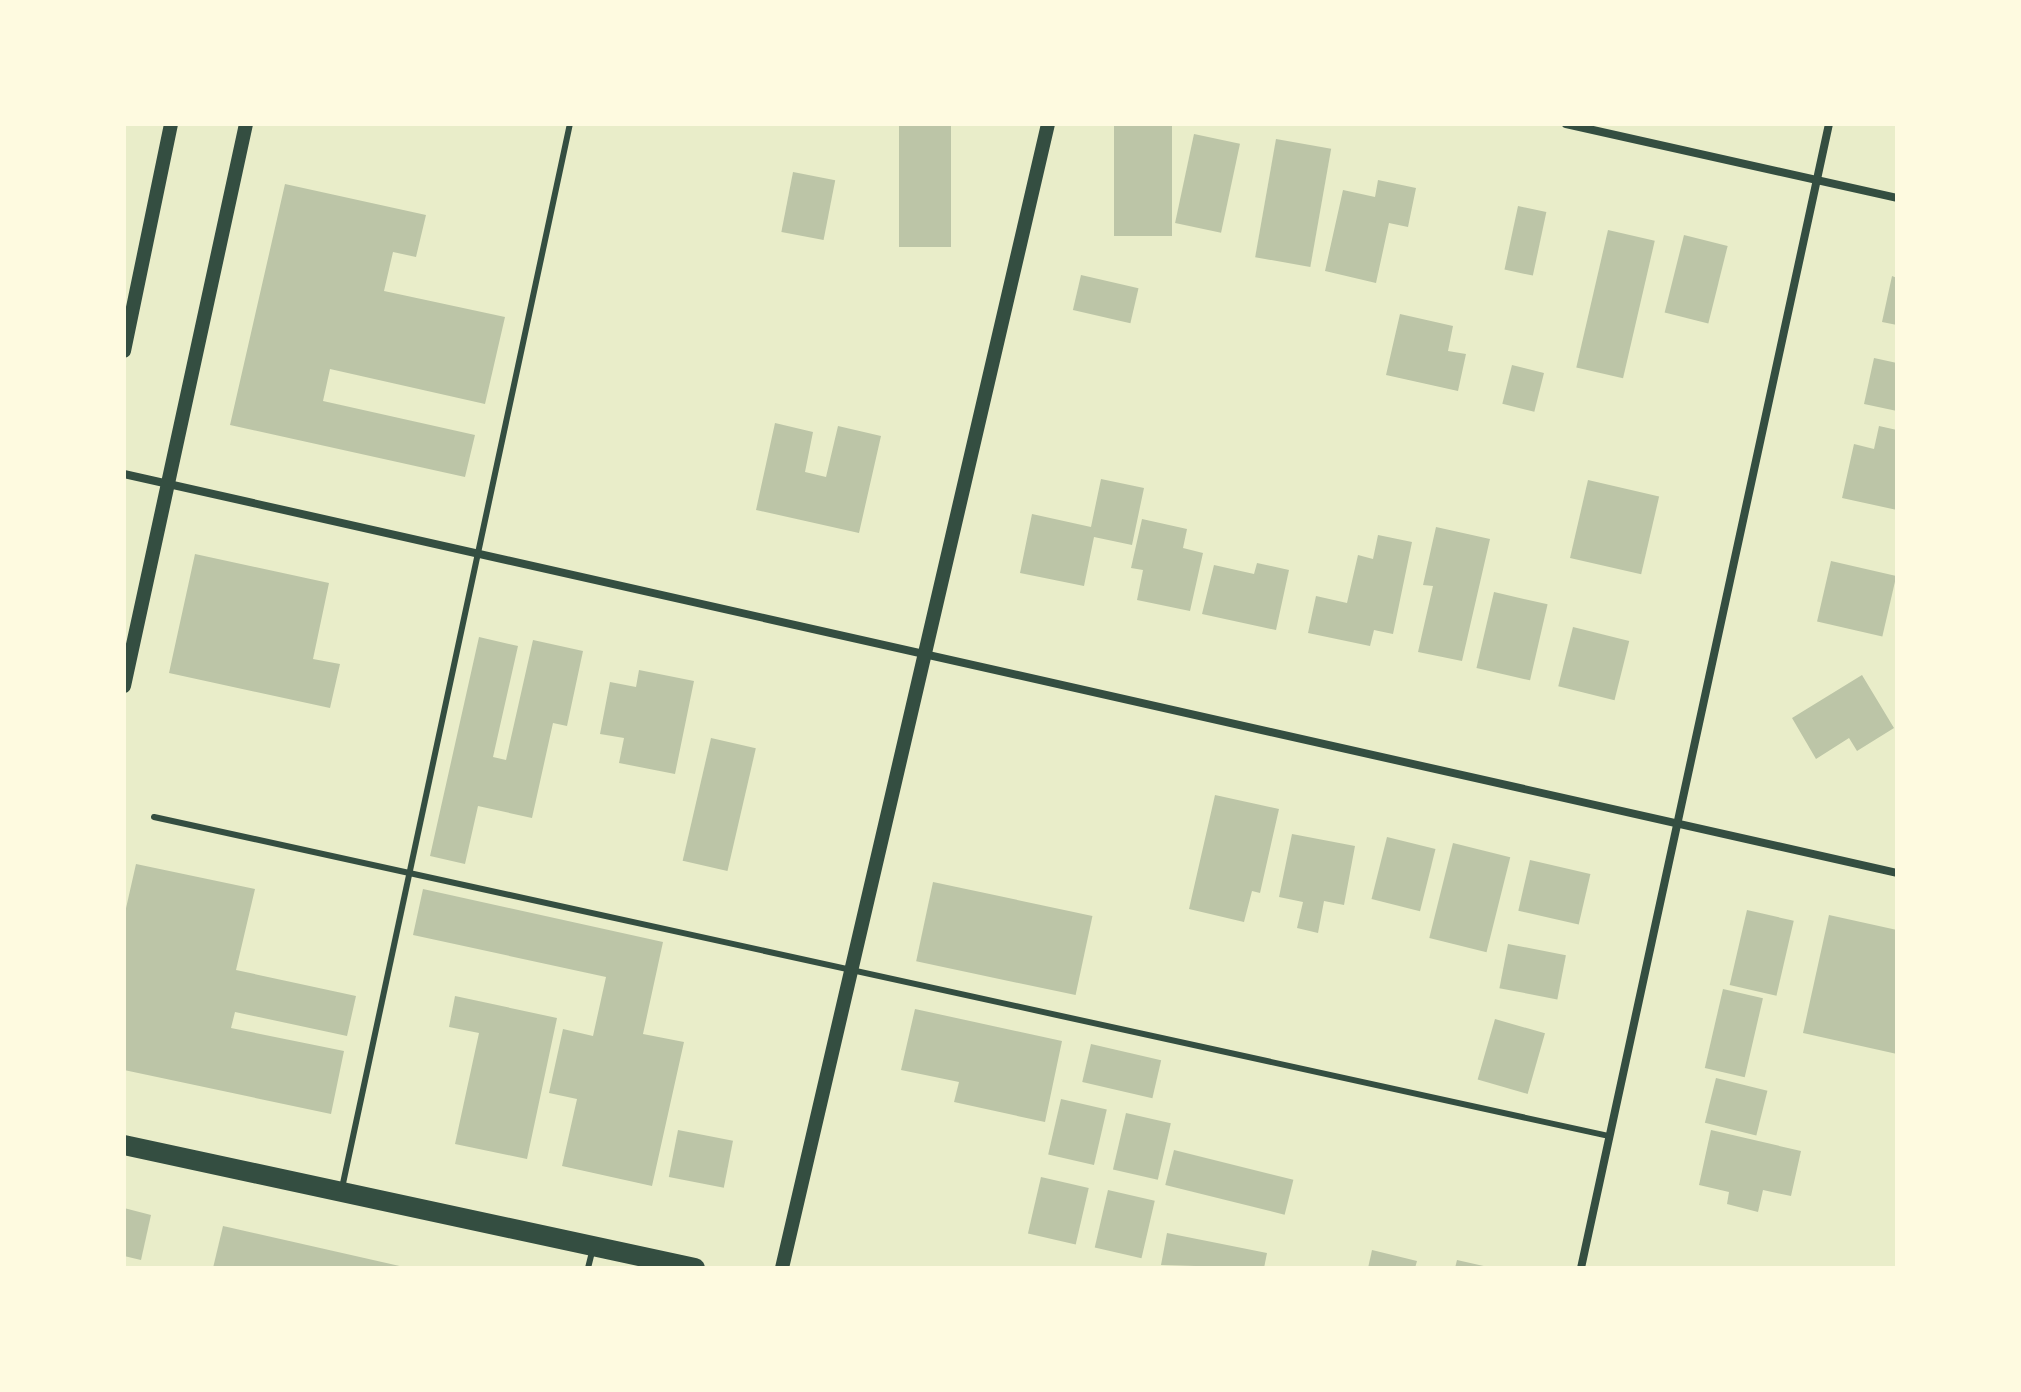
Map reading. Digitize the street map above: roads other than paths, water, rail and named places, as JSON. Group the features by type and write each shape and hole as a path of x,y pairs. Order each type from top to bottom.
{"main road":[{"path":"124,1145 341,1189 695,1268"}],"street":[{"path":"124,351 171,124"},
{"path":"124,686 246,124"},
{"path":"782,1268 1048,124"},
{"path":"1566,124 1897,198"},
{"path":"1581,1268 1814,179 1829,124"},
{"path":"124,474 1897,873"}],"lane":[{"path":"341,1189 570,124"},
{"path":"154,817 409,871 851,973 1609,1136"},
{"path":"588,1268 594,1245"}]}
